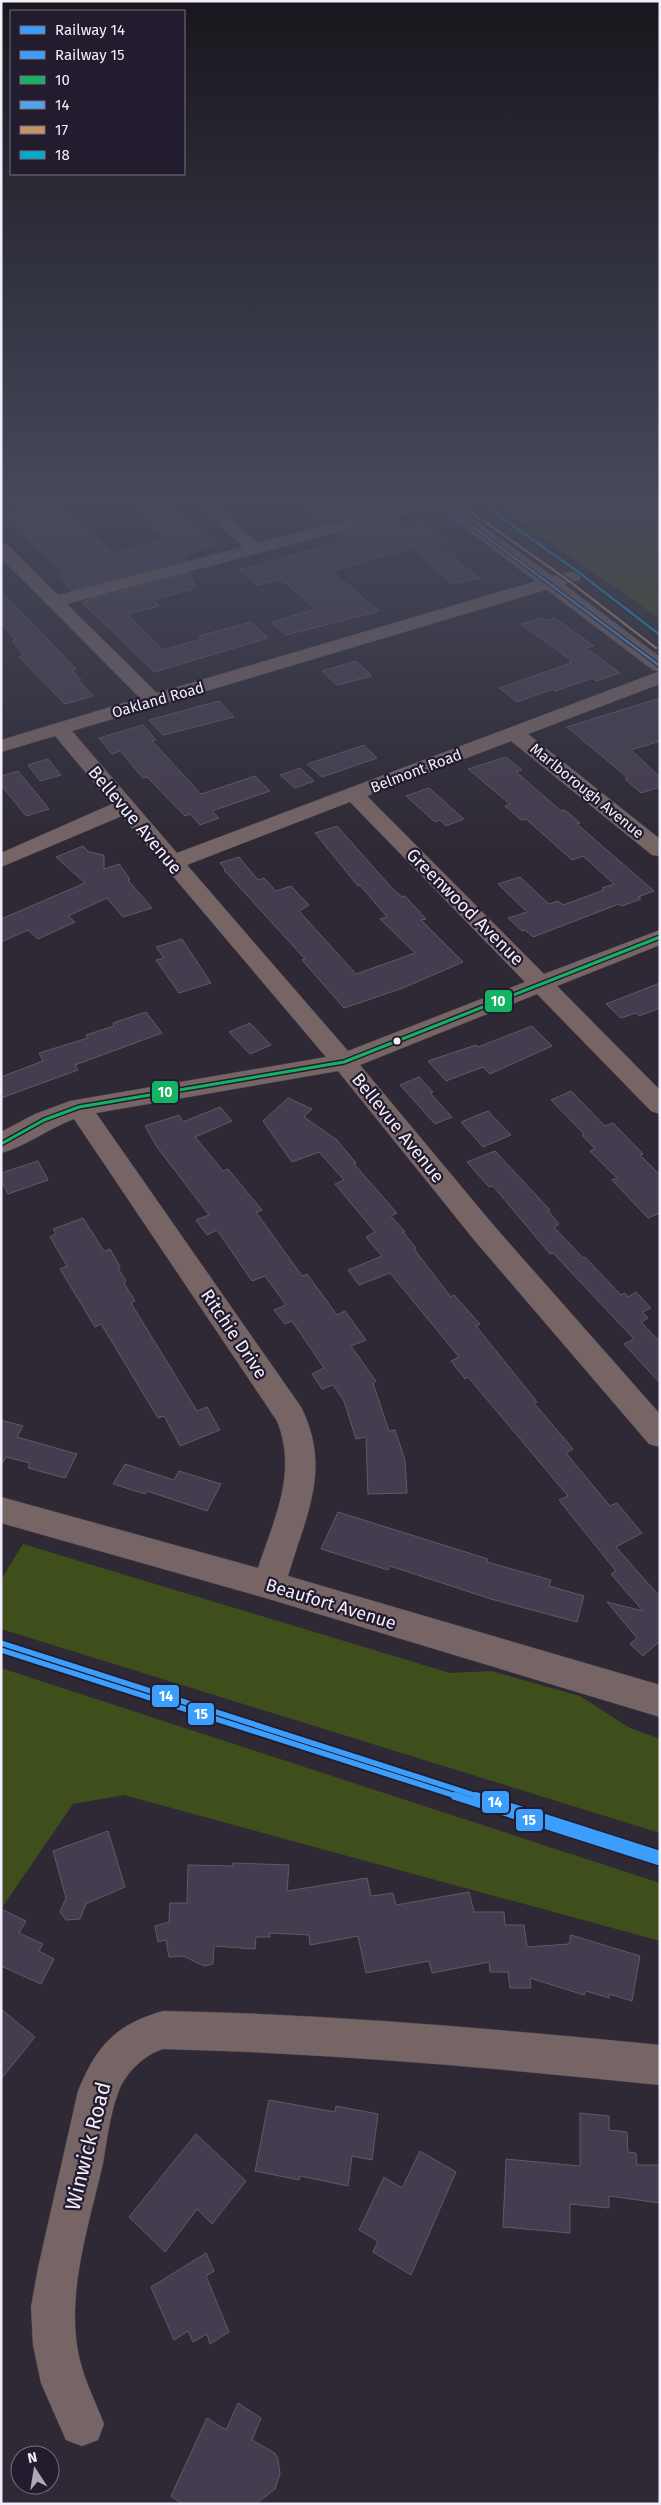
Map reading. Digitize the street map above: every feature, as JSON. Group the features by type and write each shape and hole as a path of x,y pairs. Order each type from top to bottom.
{"main road":[{"path":"593,615 660,666"},
{"path":"623,615 660,643"}],"street":[{"path":"67,615 154,701"},
{"name":"Oakland Road","path":"1,746 444,615"},
{"name":"Belmont Road","path":"172,863 660,677"},
{"name":"Bellevue Avenue","path":"59,729 344,1062 485,1234 660,1435"},
{"name":"Marlborough Avenue","path":"514,733 660,850"},
{"name":"Greenwood Avenue","path":"354,795 660,1105"},
{"path":"1,861 124,807"},
{"path":"1,1144 44,1120 79,1107 344,1062 660,938"},
{"name":"Ritchie Drive","path":"79,1107 290,1416 295,1428 303,1464 301,1482 269,1585"},
{"name":"Beaufort Avenue","path":"1,1510 269,1585 660,1701"},
{"name":"Winwick Road","path":"82,2424 64,2383 55,2345 53,2307 59,2268 98,2091 110,2066 129,2045 152,2033 178,2030 259,2032 510,2050 660,2064"}],"green space":[{"path":"23,1544 450,1673 491,1671 580,1696 630,1728 660,1739 660,1833 1,1629 1,1580"},
{"path":"1,1668 660,1883 660,1941 124,1795 73,1804 1,1909"}],"building":[{"path":"1,615 24,615 76,669 72,670 93,696 65,704 19,657 24,655 12,641 16,640 1,623"},
{"path":"95,615 128,615 163,650 202,639 199,636 251,622 268,638 154,672"},
{"path":"296,615 364,615 286,635 271,622"},
{"path":"542,618 546,621 554,618 594,646 586,648 620,673 596,681 593,678 555,691 553,689 517,702 499,688 571,663 569,662 572,661 521,624"},
{"path":"356,661 372,676 337,685 322,671"},
{"path":"660,698 660,741 631,750 660,777 660,787 641,793 625,779 628,778 567,727"},
{"path":"219,701 234,717 163,735 149,720"},
{"path":"143,725 156,740 152,741 201,794 255,776 270,791 212,811 219,818 200,825 190,814 185,816 147,777 143,778 120,751 112,754 99,738"},
{"path":"364,745 377,758 322,777 307,764"},
{"path":"506,757 522,770 516,772 561,811 565,810 580,823 577,824 654,891 638,897 641,899 622,906 619,904 533,937 525,930 522,931 508,918 527,912 498,884 520,877 549,904 558,901 563,905 604,890 602,888 614,884 583,856 572,860 526,819 521,820 505,806 510,804 468,769"},
{"path":"48,759 61,775 40,781 28,765"},
{"path":"300,768 314,781 295,788 280,775"},
{"path":"18,771 49,809 26,816 1,785 1,776"},
{"path":"429,788 464,819 446,826 440,820 435,822 406,796"},
{"path":"337,826 391,887 402,897 405,896 426,919 421,920 463,962 403,988 344,1008 302,960 305,959 224,870 220,863 239,857 258,880 264,878 276,891 291,886 309,905 299,911 356,974 415,953 380,919 387,917 360,885 358,886 315,833"},
{"path":"83,846 89,852 104,855 104,869 119,864 130,879 128,880 152,908 123,917 107,898 68,916 75,922 38,939 28,930 1,942 1,919 85,883 56,857"},
{"path":"182,939 211,983 179,993 156,960 164,958 156,947"},
{"path":"660,983 660,1008 639,1016 636,1013 621,1018 606,1004"},
{"path":"146,1012 162,1033 75,1065 78,1070 1,1098 1,1077 43,1061 39,1053 88,1038 86,1035 114,1026 113,1023"},
{"path":"250,1023 271,1045 250,1054 229,1032"},
{"path":"532,1026 552,1046 490,1074 483,1067 446,1081 428,1061 476,1045 478,1047"},
{"path":"419,1077 433,1092 430,1093 452,1117 435,1124 400,1085"},
{"path":"571,1091 605,1126 613,1123 660,1175 660,1213 648,1218 612,1180 617,1178 590,1151 595,1149 582,1135 584,1134 551,1100"},
{"path":"288,1098 312,1109 304,1117 337,1140 356,1163 354,1164 397,1213 391,1216 405,1232 403,1232 416,1248 414,1249 451,1297 454,1295 480,1324 476,1326 537,1402 534,1403 573,1449 566,1453 610,1506 617,1503 642,1533 616,1547 660,1597 660,1641 643,1656 630,1644 637,1638 607,1602 643,1611 611,1574 616,1571 559,1500 568,1496 468,1377 465,1379 451,1361 459,1357 390,1273 359,1285 348,1270 382,1256 366,1237 375,1232 335,1184 344,1180 319,1152 292,1162 263,1121"},
{"path":"220,1107 232,1121 195,1137 223,1171 228,1169 262,1210 256,1212 302,1276 307,1274 337,1315 345,1311 366,1340 351,1346 376,1381 373,1383 389,1431 395,1430 405,1460 407,1493 368,1494 366,1437 356,1439 344,1401 333,1385 322,1389 312,1374 324,1368 292,1321 285,1324 274,1310 286,1305 265,1276 252,1281 217,1230 207,1235 196,1220 209,1215 157,1147 145,1126 179,1115 183,1122"},
{"path":"488,1111 511,1135 483,1147 461,1122"},
{"path":"495,1151 550,1210 548,1211 559,1224 554,1227 583,1258 585,1257 621,1295 625,1293 628,1297 636,1292 651,1308 642,1312 648,1318 641,1322 660,1342 660,1383 624,1344 634,1339 553,1253 550,1254 493,1186 489,1187 467,1162"},
{"path":"38,1161 48,1180 8,1194 1,1180 1,1173"},
{"path":"83,1218 104,1251 110,1249 126,1281 124,1283 135,1301 131,1303 197,1411 207,1407 220,1430 180,1446 164,1416 158,1418 101,1324 95,1327 60,1269 67,1266 50,1237 56,1234 53,1229"},
{"path":"1,1420 23,1426 17,1437 77,1454 65,1478 28,1468 30,1463 6,1457 1,1465"},
{"path":"125,1464 174,1480 179,1471 221,1484 207,1511 147,1491 145,1494 113,1484"},
{"path":"338,1512 488,1559 487,1562 551,1580 549,1586 584,1596 577,1622 491,1599 390,1566 388,1570 321,1549"},
{"path":"108,1831 125,1887 86,1904 80,1919 66,1920 60,1912 66,1898 53,1851"},
{"path":"233,1863 289,1865 287,1891 367,1878 371,1896 393,1893 396,1905 469,1892 474,1912 504,1912 505,1925 524,1925 527,1947 569,1944 571,1935 640,1956 632,2001 609,1994 609,1998 586,1991 584,1995 530,1978 531,1988 510,1988 508,1972 490,1972 489,1962 432,1973 429,1961 366,1973 358,1936 310,1945 309,1935 269,1933 270,1937 256,1937 255,1949 214,1946 213,1964 204,1966 183,1956 169,1957 166,1940 158,1942 155,1926 169,1922 170,1903 187,1903 188,1865 233,1866"},
{"path":"1,1909 26,1921 19,1933 43,1944 39,1951 54,1959 41,1984 1,1966"},
{"path":"1,2009 35,2037 1,2079"},
{"path":"269,2100 335,2112 336,2106 378,2114 372,2160 352,2156 348,2186 300,2176 299,2180 255,2171"},
{"path":"580,2113 609,2116 609,2130 627,2132 628,2152 636,2153 637,2165 660,2165 660,2203 609,2196 609,2208 570,2204 570,2233 503,2227 506,2159 580,2166"},
{"path":"196,2134 246,2181 212,2224 197,2209 165,2252 129,2217"},
{"path":"420,2151 456,2172 411,2275 373,2252 378,2241 359,2230 384,2177 402,2188"},
{"path":"206,2253 214,2271 206,2276 229,2332 210,2344 207,2334 193,2342 188,2331 174,2340 151,2287"},
{"path":"238,2403 261,2418 252,2440 275,2453 278,2459 280,2474 275,2489 256,2504 182,2504 171,2496 207,2418 226,2430"}],"rail line":[{"name":"14","path":"1,1643 660,1855"},
{"name":"15","path":"1,1650 658,1861"}],"transit line":[{"name":"14","path":"593,615 660,666"},
{"name":"17","path":"613,615 656,648"},
{"name":"18","path":"634,615 660,635"},
{"name":"10","path":"1,1144 44,1120 79,1107 344,1062 660,937"}]}
